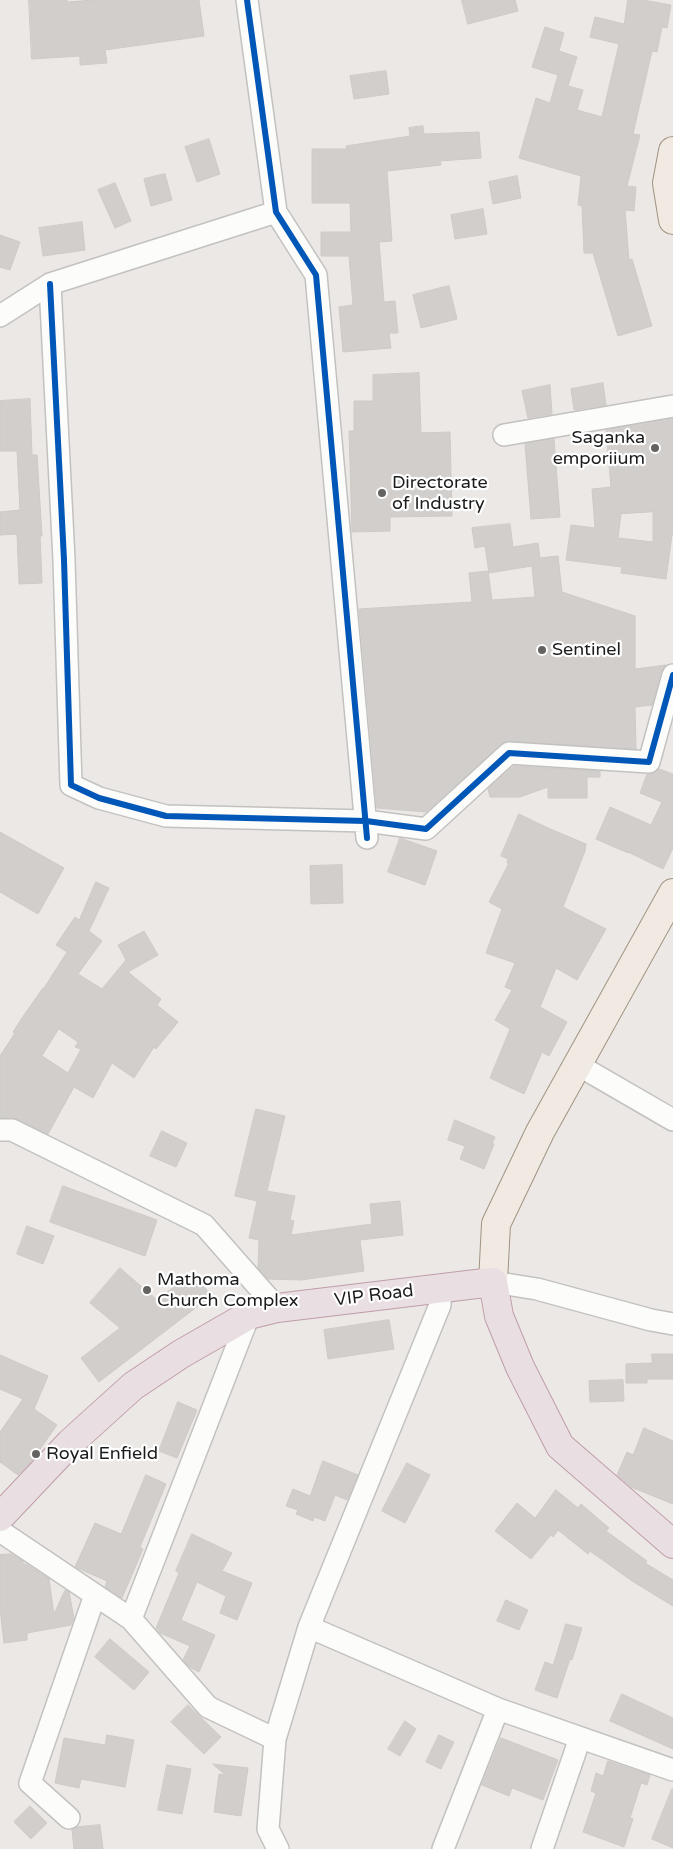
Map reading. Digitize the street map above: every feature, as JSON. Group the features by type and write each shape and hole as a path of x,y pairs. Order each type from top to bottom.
{"highway":[{"name":"VIP Road","path":"0,1517 70,1443 133,1386 181,1354 249,1315 277,1308 494,1282"},
{"path":"494,1282 499,1316 520,1367 560,1446 670,1539"}],"main road":[{"path":"673,151 667,183 673,220"},
{"path":"494,1282 496,1224 540,1132 673,893"}],"street":[{"path":"247,0 276,212 316,275 367,830"},
{"path":"0,316 50,284 276,212"},
{"path":"50,284 64,560 71,785 99,798 166,816 367,830 426,829 509,753 649,762 673,675"},
{"path":"504,435 673,406"},
{"path":"578,1065 673,1120"},
{"path":"0,1130 12,1130 204,1225 277,1308"},
{"path":"494,1282 538,1289 651,1320 673,1324"},
{"path":"278,1849 268,1829 275,1739 310,1626 440,1305 441,1288"},
{"path":"131,1619 249,1315"},
{"path":"0,1531 131,1619 208,1707 275,1739"},
{"path":"69,1818 30,1783 95,1595"},
{"path":"310,1626 498,1710 673,1770"},
{"path":"443,1849 498,1710"},
{"path":"542,1849 580,1738"}],"building":[{"path":"29,0 67,0 67,2 95,0 199,0 204,36 105,50 107,63 80,65 80,56 32,59"},
{"path":"462,0 515,0 518,11 468,24"},
{"path":"628,0 643,0 671,5 667,28 662,27 657,52 652,51 633,134 640,135 627,186 636,187 634,211 625,210 629,260 632,259 652,326 618,336 593,253 584,253 582,206 578,205 581,176 519,158 536,98 550,103 558,75 532,67 545,27 564,33 559,51 577,57 568,86 583,90 577,110 602,117 619,44 590,37 595,17 624,24"},
{"path":"386,71 389,94 354,99 350,76"},
{"path":"423,126 424,134 479,132 481,158 440,161 441,165 387,171 392,241 379,242 384,302 395,301 398,333 389,333 391,348 343,352 339,307 353,305 349,256 321,256 321,232 351,232 350,203 312,203 312,149 347,149 346,146 410,136 409,128"},
{"path":"209,139 220,174 197,182 185,147"},
{"path":"165,174 172,200 151,206 144,179"},
{"path":"517,176 521,198 493,204 489,182"},
{"path":"115,183 131,221 115,228 98,190"},
{"path":"483,209 487,234 455,239 451,215"},
{"path":"82,222 85,250 43,256 39,228"},
{"path":"0,235 20,242 10,270 0,267"},
{"path":"449,286 457,319 421,328 413,295"},
{"path":"419,373 421,433 450,432 452,516 390,517 390,531 352,532 349,431 354,431 354,401 373,401 373,375"},
{"path":"603,383 606,405 574,410 571,389"},
{"path":"550,385 552,414 528,418 522,391"},
{"path":"30,399 32,455 37,455 42,536 40,536 42,583 19,584 17,534 0,535 0,512 20,510 17,451 0,451 0,401"},
{"path":"673,419 673,535 666,579 621,573 622,567 566,560 571,525 595,528 592,489 611,487 606,430","holes":["653,512 653,542 618,538 621,514"]},
{"path":"554,439 560,517 531,519 525,444"},
{"path":"510,524 513,547 538,543 540,558 558,556 562,592 635,616 635,669 666,665 661,672 652,705 635,707 636,749 505,741 426,812 377,808 359,609 472,602 469,573 488,571 492,600 535,597 532,566 489,573 485,546 475,548 472,528"},
{"path":"514,766 600,771 600,777 587,777 587,798 548,798 548,787 520,797 490,797 488,789"},
{"path":"659,769 673,774 673,848 663,869 596,839 610,807 651,825 662,802 640,793 647,774 654,773"},
{"path":"519,814 586,844 563,907 606,929 577,980 556,968 540,1007 567,1022 549,1056 542,1052 524,1094 490,1078 510,1029 495,1020 512,990 505,987 515,963 486,953 502,909 489,902 509,863 507,863 508,859 501,856"},
{"path":"0,832 64,868 38,914 0,892"},
{"path":"400,838 437,851 425,885 388,872"},
{"path":"342,865 343,903 311,904 310,866"},
{"path":"96,882 109,888 89,931 102,941 78,974 102,989 126,960 118,945 144,931 158,955 128,972 161,999 157,1005 178,1022 156,1049 154,1047 134,1078 112,1063 93,1098 74,1087 48,1134 17,1119 0,1118 0,1056 15,1033 13,1032 67,952 56,945 75,917 79,920","holes":["59,1029 78,1042 75,1047 81,1049 68,1073 42,1056"]},
{"path":"256,1109 285,1116 267,1191 295,1196 290,1220 294,1221 291,1235 372,1224 370,1204 400,1201 403,1235 360,1240 364,1271 301,1280 268,1279 258,1268 259,1240 249,1238 257,1201 235,1196"},
{"path":"455,1120 495,1137 484,1169 460,1159 465,1146 448,1140"},
{"path":"162,1131 187,1143 176,1167 150,1156"},
{"path":"63,1186 157,1220 145,1256 50,1222"},
{"path":"27,1226 54,1236 43,1264 17,1254"},
{"path":"120,1268 157,1300 193,1272 211,1296 99,1382 81,1358 120,1328 90,1303"},
{"path":"389,1320 394,1349 328,1359 324,1330"},
{"path":"652,1354 673,1354 673,1379 647,1379 647,1383 626,1383 626,1364 652,1363"},
{"path":"0,1355 48,1376 34,1409 57,1425 31,1462 18,1475 0,1462 0,1432 23,1399 0,1389"},
{"path":"623,1380 624,1401 590,1402 589,1381"},
{"path":"178,1402 197,1410 177,1458 159,1451"},
{"path":"644,1428 673,1441 673,1504 631,1487 617,1475 627,1452 633,1455"},
{"path":"323,1461 358,1475 347,1500 335,1495 325,1521 314,1517 313,1521 296,1514 298,1510 286,1506 293,1489 310,1496"},
{"path":"407,1463 430,1475 405,1523 382,1511"},
{"path":"146,1475 166,1484 140,1547 143,1549 122,1598 105,1587 107,1581 75,1567 95,1523 121,1534"},
{"path":"556,1490 578,1508 581,1504 609,1528 606,1531 647,1561 645,1563 673,1580 673,1606 632,1581 590,1551 588,1554 558,1530 553,1537 551,1535 531,1559 495,1531 517,1503 535,1518"},
{"path":"192,1534 232,1553 222,1571 252,1583 237,1620 220,1613 226,1596 197,1582 181,1620 215,1635 199,1672 191,1668 183,1660 190,1646 160,1633 156,1628 179,1573 176,1571"},
{"path":"11,1554 23,1561 23,1564 49,1579 54,1614 65,1590 69,1592 74,1618 71,1625 27,1633 27,1640 4,1643 0,1608 0,1555"},
{"path":"506,1600 528,1610 519,1630 497,1621"},
{"path":"566,1624 582,1628 557,1698 535,1690 545,1662 553,1665"},
{"path":"110,1639 149,1672 134,1690 95,1657"},
{"path":"622,1694 673,1718 673,1749 610,1721"},
{"path":"188,1705 221,1737 204,1754 171,1722"},
{"path":"405,1721 416,1729 400,1756 388,1749"},
{"path":"107,1735 134,1740 125,1787 81,1779 79,1788 55,1783 64,1738 105,1745"},
{"path":"439,1735 454,1742 441,1769 426,1762"},
{"path":"501,1738 558,1760 543,1800 512,1788 509,1796 482,1785"},
{"path":"608,1761 650,1775 647,1785 641,1783 630,1818 633,1819 624,1847 583,1832 596,1793 591,1791 596,1773 603,1776"},
{"path":"213,1764 248,1768 241,1816 214,1812 219,1774 225,1775"},
{"path":"167,1765 191,1769 182,1814 158,1810"},
{"path":"673,1789 673,1848 652,1839"},
{"path":"30,1806 47,1823 31,1839 14,1822"},
{"path":"100,1825 103,1849 74,1849 72,1830 77,1827"}],"cycle path":[{"path":"247,0 276,212 316,275 367,838"},
{"path":"50,284 64,560 71,785 99,798 166,816 366,821 426,829 509,753 649,762 673,675"}],"place":[{"name":"Saganka emporiium","path":"655,448"},
{"name":"Directorate of Industry","path":"382,493"},
{"name":"Sentinel","path":"542,650"},
{"name":"Mathoma Church Complex","path":"147,1290"},
{"name":"Royal Enfield","path":"36,1454"}]}
